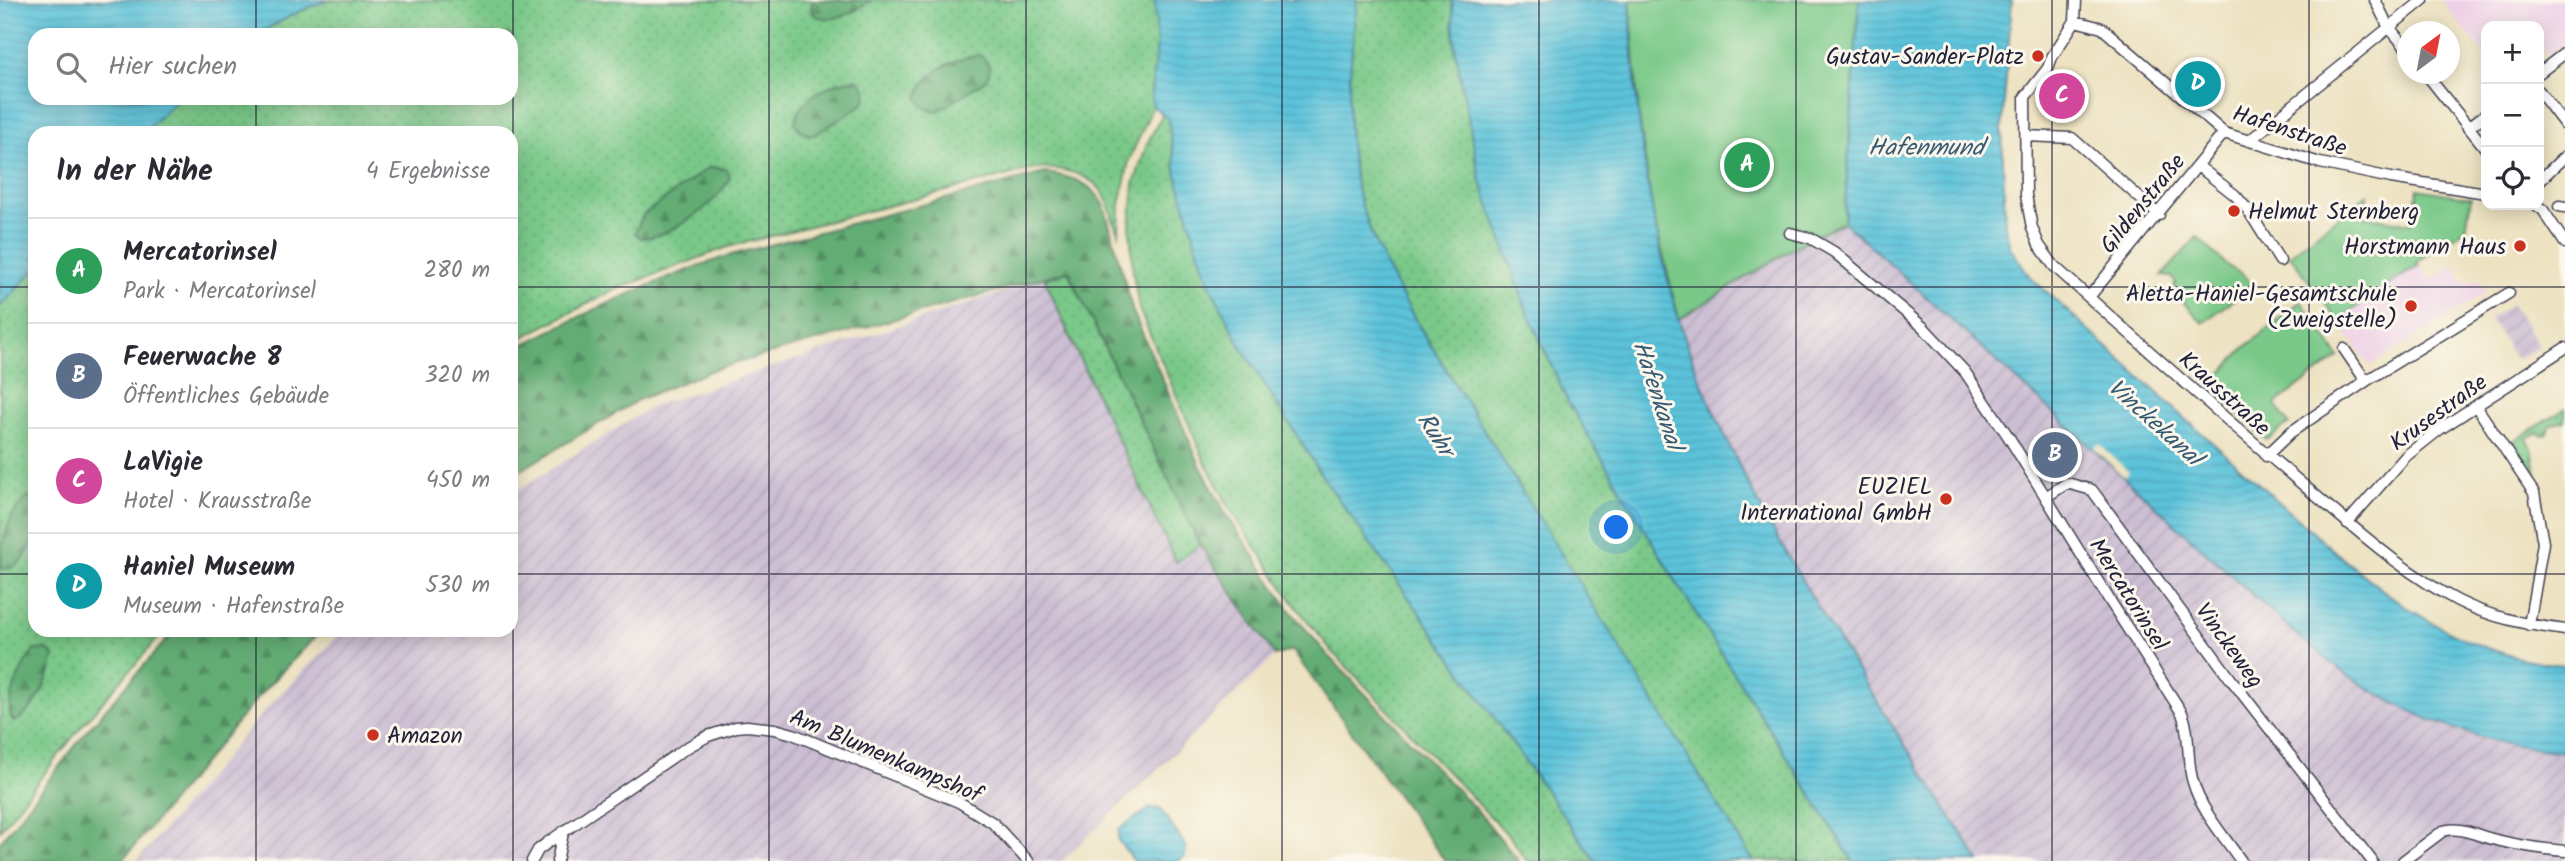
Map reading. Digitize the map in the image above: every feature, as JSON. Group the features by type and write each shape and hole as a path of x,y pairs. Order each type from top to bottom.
{"street":[{"path":"2072,26 2077,0"},
{"path":"2375,0 2397,37"},
{"path":"2249,141 2423,0"},
{"name":"Hafenstraße","path":"2072,26 2102,28 2224,133 2332,166 2481,192"},
{"name":"Krausstraße","path":"2072,26 2048,68 2025,97 2026,195 2032,228 2054,266 2266,456 2411,573 2458,601 2491,615 2529,625 2565,630"},
{"path":"2544,69 2565,53"},
{"path":"2434,84 2484,147"},
{"path":"2544,98 2565,125"},
{"path":"2468,128 2481,118"},
{"name":"Gildenstraße","path":"2089,297 2224,133"},
{"path":"2026,136 2071,138 2159,215"},
{"path":"2544,176 2565,156"},
{"path":"2198,166 2241,203 2280,261"},
{"path":"2543,210 2565,243"},
{"name":"Mercatorinsel","path":"1790,233 1810,238 1834,252 1923,327 1949,353 1986,403 2182,713 2187,727 2193,783 2208,813 2241,861"},
{"path":"2266,456 2291,432 2366,381 2509,293"},
{"name":"Krusestraße","path":"2347,523 2406,456 2565,348"},
{"path":"2344,349 2366,381"},
{"path":"2476,406 2534,493 2543,543 2529,625"},
{"name":"Vinckeweg","path":"2046,497 2067,483 2092,490 2230,678 2372,861"},
{"name":"Am Blumenkampshof","path":"532,861 538,850 698,741 722,730 747,726 793,734 959,802 993,823 1027,861"},
{"path":"2403,861 2449,829 2565,851"},
{"path":"557,861 563,833"}],"shaded area":[{"path":"2440,0 2565,0 2565,42 2548,56 2544,51 2544,21 2481,21 2481,49"},
{"path":"1844,222 2298,636 2348,675 2402,708 2462,733 2522,748 2565,752 2565,861 1979,861 1798,574 1732,449 1702,383 1679,319 1810,238"},
{"name":"Aletta-Haniel-Gesamtschule (Zweigstelle)","path":"2419,265 2429,281 2453,266 2466,286 2478,279 2486,292 2370,366 2337,320"},
{"path":"1068,271 1217,571 1275,656 1062,861 137,861 273,701 337,637 518,637 518,490 653,406"},
{"path":"2512,304 2539,346 2516,360 2490,318"}],"green space":[{"path":"328,0 1155,0 1157,46 1151,93 1153,106 1129,160 1120,205 1119,234 1106,198 1089,180 1061,170 1032,169 728,247 614,290 518,339 518,126 150,126 172,105 518,105 518,28 268,28"},
{"path":"814,0 871,0 851,13 828,19 813,14 811,6"},
{"path":"1357,0 1452,0 1455,48 1480,179 1527,311 1568,402 1683,593 1853,861 1752,861 1408,308 1371,232 1360,200 1352,161 1349,92"},
{"path":"1630,0 1859,0 1844,222 1810,238 1679,319 1653,214 1639,116"},
{"path":"980,55 989,66 986,80 938,111 926,108 918,99 926,81 941,68 960,59"},
{"path":"857,79 866,91 863,104 815,135 805,134 799,129 795,123 798,113 810,98 827,87"},
{"path":"1163,113 1168,119 1177,176 1197,247 1211,287 1242,348 1323,477 1596,861 1527,861 1509,836 1331,650 1297,608 1230,509 1205,462 1139,309 1130,226 1134,184 1147,144"},
{"path":"708,168 726,169 730,177 725,187 705,208 664,233 640,238 635,233 643,215"},
{"path":"1045,173 1063,176 1087,186 1104,205 1133,312 1199,463 1225,512 1292,613 1327,654 1481,815 1519,861 1445,861 1292,650 1275,656 1200,545 1068,271 715,369 640,399 518,472 518,348 619,298 731,255"},
{"path":"2418,189 2471,198 2466,229 2417,262 2419,265 2337,320 2290,255 2368,193 2363,216 2411,224"},
{"path":"2197,237 2229,267 2253,284 2203,323 2172,290 2176,283 2171,277 2162,276"},
{"path":"1068,271 1200,545 1176,562 1076,351 1045,279"},
{"path":"28,277 28,637 159,637 84,723 0,830 0,307"},
{"path":"2301,301 2339,357 2275,404 2289,424 2267,440 2208,389 2241,351"},
{"path":"2565,409 2565,421 2550,425 2546,434 2541,435 2538,432 2527,439 2532,448 2538,485 2511,443"},
{"path":"28,498 28,551 19,563 2,569 8,527 17,508"},
{"path":"169,637 315,637 264,690 122,861 0,861 0,842 90,727"},
{"path":"46,649 54,655 45,684 30,710 15,722 10,708 19,675 35,650"}],"water":[{"path":"0,0 328,0 268,28 28,28 28,105 172,105 150,126 28,126 28,277 0,307"},
{"name":"Ruhr","path":"1155,0 1357,0 1350,73 1351,148 1359,196 1378,249 1422,331 1753,861 1596,861 1323,477 1242,348 1211,287 1177,176 1168,119 1153,106 1151,93 1157,46"},
{"name":"Hafenkanal","path":"1452,0 1630,0 1642,146 1659,244 1685,339 1702,384 1730,447 1795,569 1979,861 1853,861 1683,593 1568,402 1527,311 1480,179 1455,48"},
{"path":"1859,0 2012,0 2002,128 2005,226 2010,247 2030,277 2321,540 2394,598 2432,623 2473,643 2517,657 2565,665 2565,752 2507,743 2452,728 2399,705 2342,671 2298,636 1844,222"},
{"path":"1151,808 1160,809 1186,846 1185,856 1179,861 1134,861 1118,840 1119,829"}],"pier":[{"path":"2099,444 2129,472 2124,477 2094,449"}],"place":[{"name":"Gustav-Sander-Platz","path":"2038,56"},
{"name":"Haniel Museum","path":"2198,84"},
{"name":"LaVigie","path":"2062,96"},
{"name":"Mercatorinsel","path":"1747,165"},
{"name":"Helmut Sternberg","path":"2234,211"},
{"name":"Horstmann Haus","path":"2520,246"},
{"name":"Aletta-Haniel-Gesamtschule (Zweigstelle)","path":"2411,306"},
{"name":"Feuerwache 8","path":"2055,455"},
{"name":"EUZIEL International GmbH","path":"1946,499"},
{"name":"Amazon","path":"373,735"}],"water label":[{"name":"Hafenmund","path":"1926,147"},
{"name":"Vinckekanal","path":"2155,422"}]}
